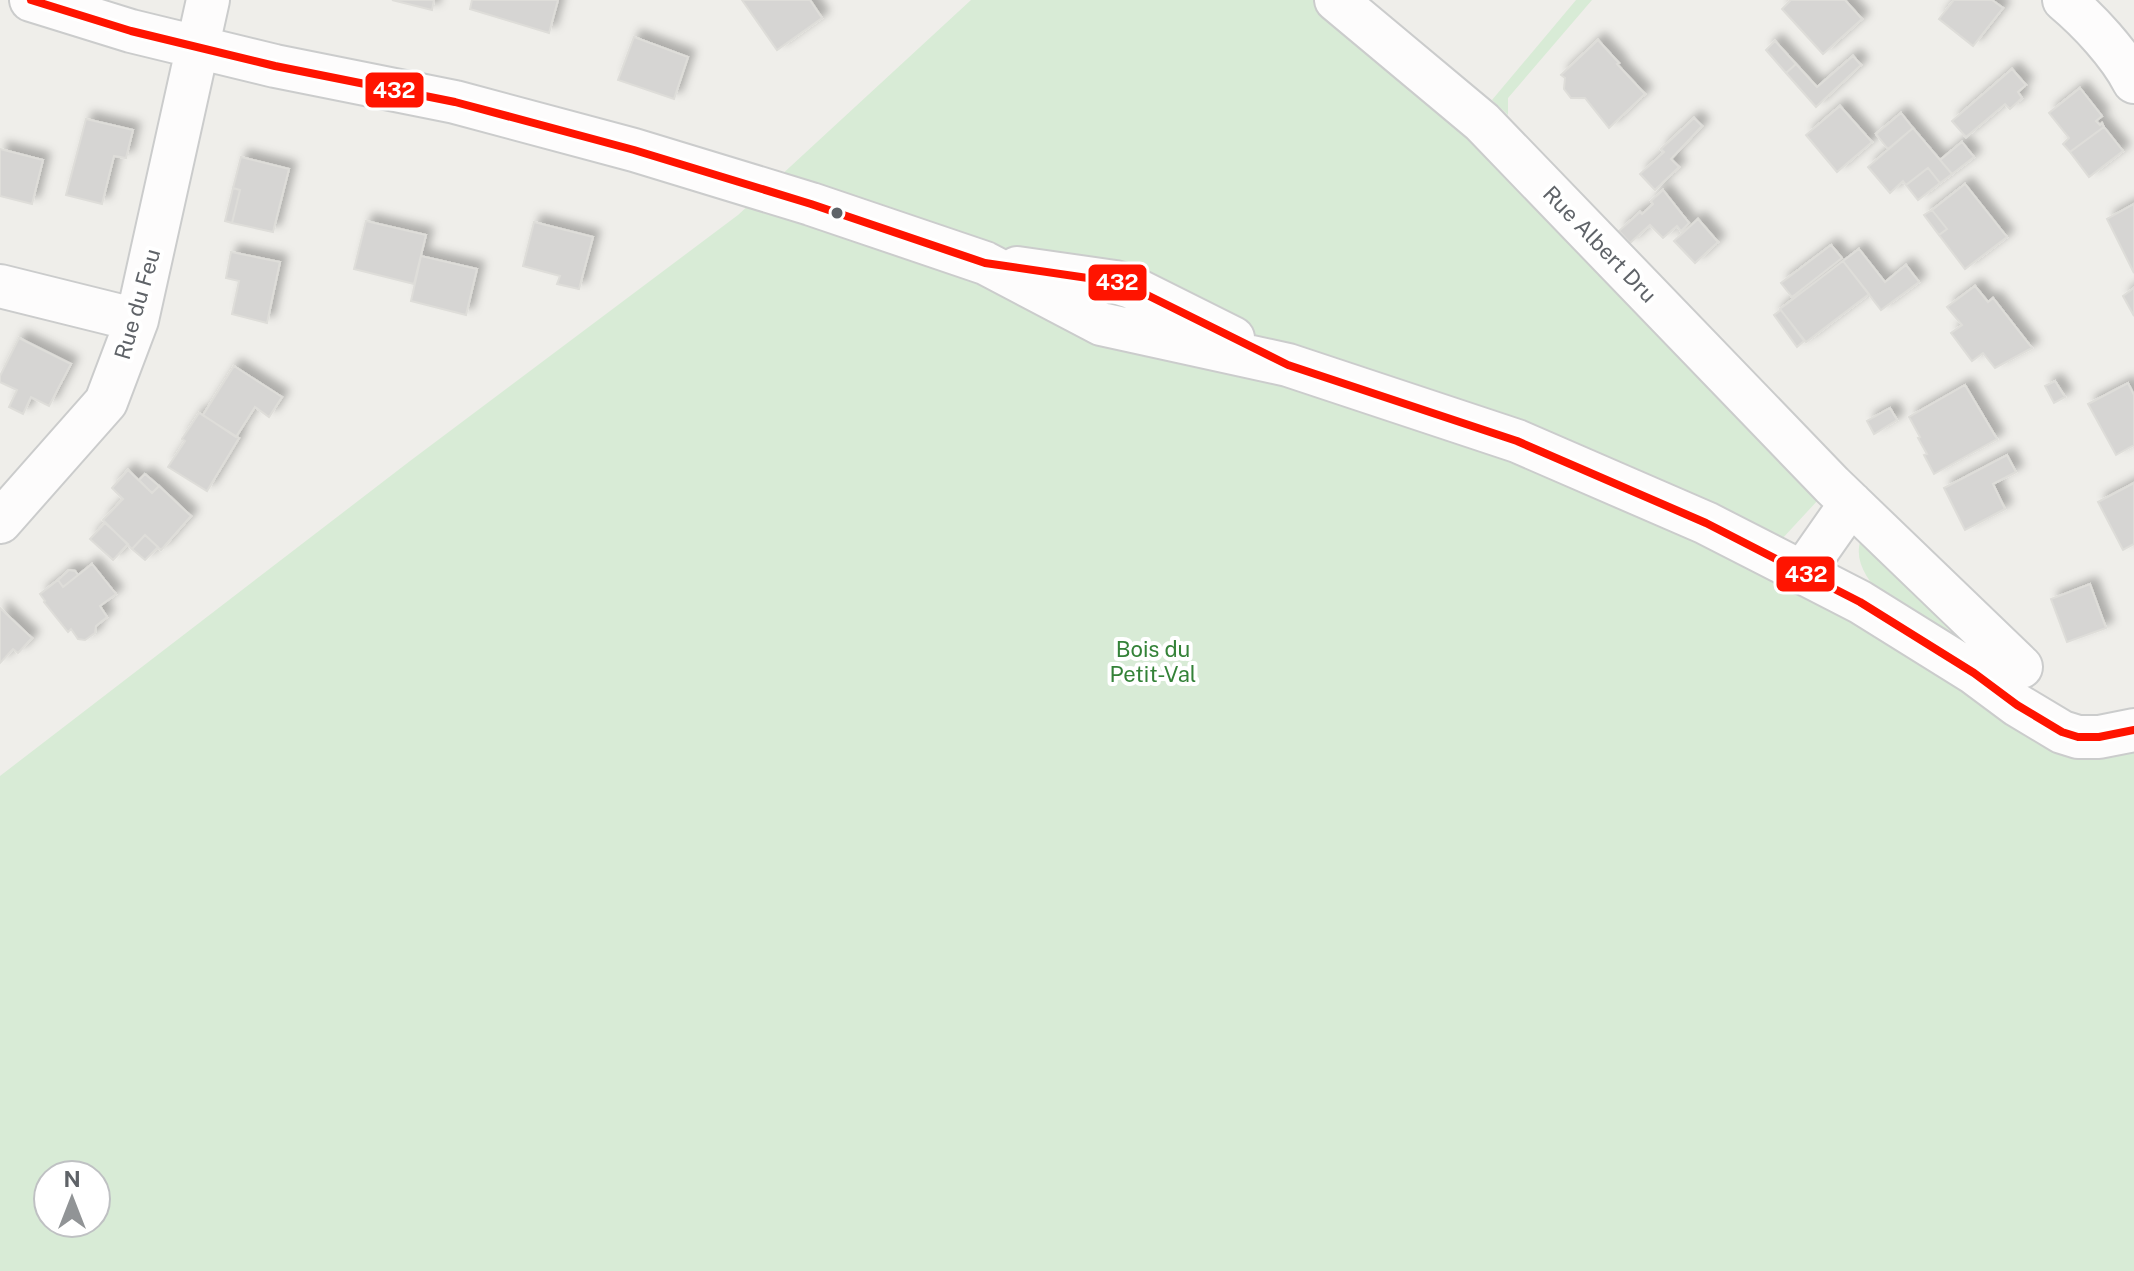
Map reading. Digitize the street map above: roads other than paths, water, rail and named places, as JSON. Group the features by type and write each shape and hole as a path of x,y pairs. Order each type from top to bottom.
{"street":[{"path":"31,0 131,31 275,66 455,102 634,150 811,204 985,263 1101,324 1288,365 1517,441 1706,523 1860,602 2062,732 2078,737 2099,737 2134,730"},
{"name":"Rue du Feu","path":"0,522 106,402 137,320 208,0"},
{"name":"Rue Albert Dru","path":"1336,0 1482,122 1851,503 2021,667"},
{"path":"2064,0 2131,69"},
{"path":"0,286 137,320"},
{"path":"1802,573 1851,503"}],"park label":[{"name":"Bois du Petit-Val","path":"1153,662"}]}
